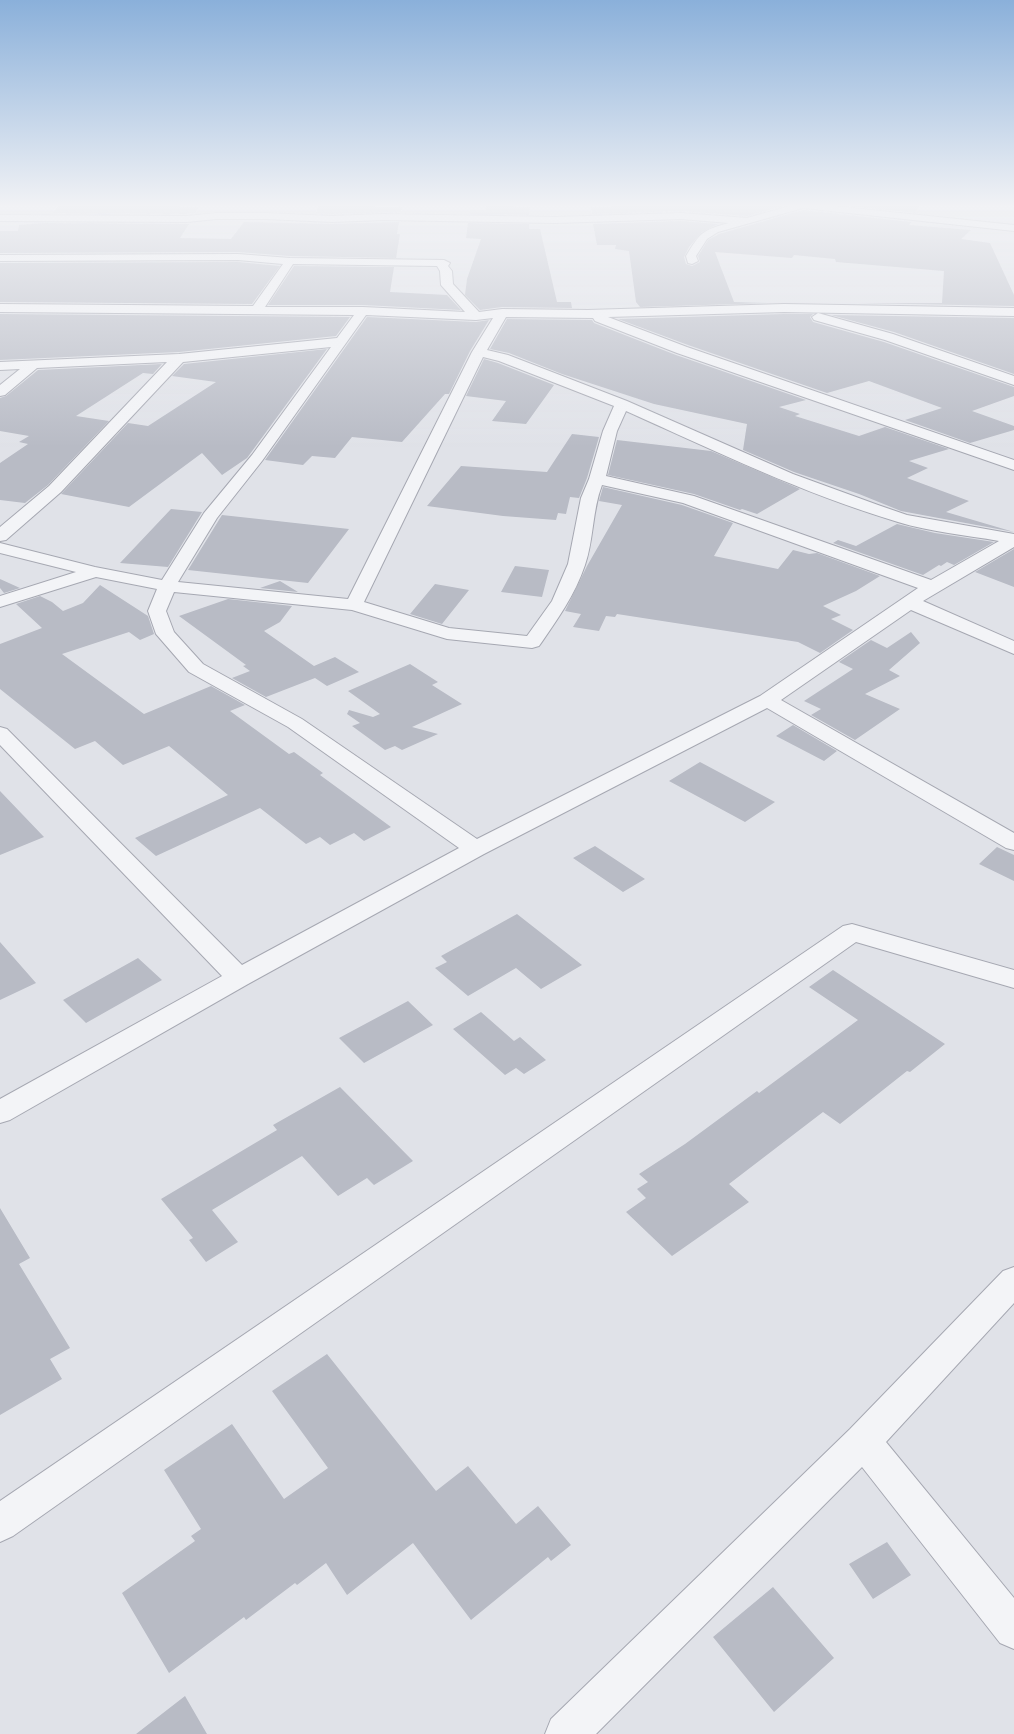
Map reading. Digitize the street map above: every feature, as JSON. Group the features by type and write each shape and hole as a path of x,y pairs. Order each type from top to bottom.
{"street":[{"path":"257,309 273,286"},
{"path":"448,286 476,316"},
{"path":"0,308 257,309 476,316 502,313 588,314 784,308 1014,312"},
{"path":"784,308 889,338 1014,381"},
{"path":"363,311 257,458 210,516 168,586 157,610 165,634 196,668 295,723 476,849"},
{"path":"354,605 478,352 502,313"},
{"path":"588,314 691,353 1014,465"},
{"path":"0,366 179,358 339,342"},
{"path":"478,352 504,358 622,404 787,477 872,508 912,520 1014,539"},
{"path":"0,536 56,489 179,358"},
{"path":"0,392 33,365"},
{"path":"0,548 95,572 168,586 354,605 446,633 532,642 561,601 577,564 589,498 597,479 610,431 622,404"},
{"path":"597,479 688,499 932,587"},
{"path":"0,1112 239,978 476,849 767,700 932,587 1014,539"},
{"path":"0,602 95,572"},
{"path":"909,602 1014,648"},
{"path":"767,700 1014,843"},
{"path":"0,733 239,978"},
{"path":"0,1523 852,932 1014,979"},
{"path":"566,1734 863,1441 1014,1281"},
{"path":"863,1441 1014,1629"}],"building":[{"path":"0,286 265,286 252,304 0,302"},
{"path":"281,286 391,286 390,292 447,295 461,310 363,305 268,305"},
{"path":"466,286 553,286 557,302 571,302 572,308 502,307 480,310 465,295"},
{"path":"634,286 728,286 734,302 768,303 640,307 636,302"},
{"path":"943,286 1010,286 1014,295 1014,306 856,303 942,303"},
{"path":"0,314 350,317 336,336 179,352 0,360"},
{"path":"813,314 810,317 813,322 884,342 1014,387 1014,396 972,411 1014,426 1014,430 970,443 905,420 942,408 869,381 827,393 618,319"},
{"path":"831,315 1014,318 1014,374 894,332"},
{"path":"367,317 476,322 489,320 470,351 449,394 445,394 402,442 352,437 335,458 312,456 303,465 265,460"},
{"path":"507,319 592,320 594,323 676,355 806,400 779,407 800,414 795,416 859,436 885,427 949,449 909,461 928,468 907,478 969,501 946,512 1014,532 901,511 859,494 794,472 743,450 747,424 654,404 562,374 509,353 490,349"},
{"path":"327,349 247,458 222,475 202,453 129,507 61,494 128,423 148,426 216,382 172,376 184,364"},
{"path":"484,359 554,385 526,424 492,421 506,401 466,396"},
{"path":"162,364 153,374 143,373 76,416 109,421 48,485 25,503 0,500 0,463 28,444 19,442 29,436 0,431 0,398 6,396 38,370"},
{"path":"572,434 599,437 579,498 570,497 566,514 558,513 556,520 503,516 427,506 461,466 547,472"},
{"path":"617,440 711,451 800,489 757,514 694,494 608,475"},
{"path":"603,487 682,505 733,523 714,556 778,569 793,550 809,554 817,553 880,576 856,591 823,606 841,615 831,619 853,630 820,653 798,642 617,614 615,617 606,616 599,631 573,627 581,614 565,611 587,566 622,505 599,501"},
{"path":"171,509 202,512 168,567 120,563"},
{"path":"222,515 349,529 308,583 188,570"},
{"path":"897,524 935,533 994,542 954,565 947,562 923,575 833,543 838,540 856,546"},
{"path":"1014,549 1014,587 975,572"},
{"path":"515,566 549,570 542,597 501,592"},
{"path":"0,579 20,588 4,593 0,588"},
{"path":"280,581 298,592 260,588"},
{"path":"435,584 469,590 442,624 410,614"},
{"path":"100,585 148,616 154,634 140,640 129,632 62,654 144,714 211,686 245,705 230,711 289,754 294,752 323,773 320,775 391,827 364,841 354,833 330,845 320,837 306,844 260,808 156,856 135,838 228,795 169,746 123,765 95,741 75,749 0,689 0,644 42,628 16,604 40,596 52,602 63,611 83,603"},
{"path":"228,599 292,606 280,622 264,631 314,666 335,657 359,672 327,686 315,678 266,697 232,678 250,671 243,666 246,665 179,616"},
{"path":"911,632 920,643 889,670 900,676 865,694 900,709 855,740 811,715 821,709 804,701 853,669 839,662 871,640 887,648"},
{"path":"410,664 438,682 432,685 462,704 412,727 438,734 402,750 395,746 385,750 352,726 360,723 347,714 349,710 373,717 380,714 348,691"},
{"path":"793,725 837,751 824,761 776,736"},
{"path":"700,762 775,802 745,822 669,781"},
{"path":"0,791 44,837 0,855"},
{"path":"595,846 645,879 623,892 573,858"},
{"path":"997,847 1014,855 1014,881 979,864"},
{"path":"517,914 582,965 541,989 516,968 468,996 435,968 447,962 441,956"},
{"path":"0,942 36,983 0,1000"},
{"path":"138,958 162,980 86,1023 63,1000"},
{"path":"833,970 945,1044 910,1072 907,1071 840,1124 823,1112 729,1184 749,1202 672,1256 626,1212 646,1198 637,1189 648,1182 639,1174 685,1144 757,1091 759,1093 858,1020 809,987"},
{"path":"408,1001 433,1025 364,1063 339,1038"},
{"path":"481,1012 514,1041 520,1037 546,1060 524,1074 516,1068 505,1075 453,1029"},
{"path":"340,1087 413,1161 374,1185 367,1178 338,1196 302,1156 212,1210 238,1242 206,1262 189,1240 193,1238 161,1199 277,1130 273,1125"},
{"path":"0,1208 30,1258 19,1264 70,1348 50,1359 62,1379 0,1415"},
{"path":"327,1354 436,1491 468,1466 516,1524 538,1506 571,1545 551,1561 548,1557 471,1620 413,1543 347,1595 326,1563 297,1585 295,1583 246,1620 244,1617 169,1673 122,1593 195,1541 191,1536 201,1529 164,1470 232,1424 284,1499 328,1468 272,1391"},
{"path":"887,1542 911,1575 873,1599 849,1564"},
{"path":"773,1587 834,1658 774,1712 713,1637"},
{"path":"185,1696 207,1734 136,1734"}]}
